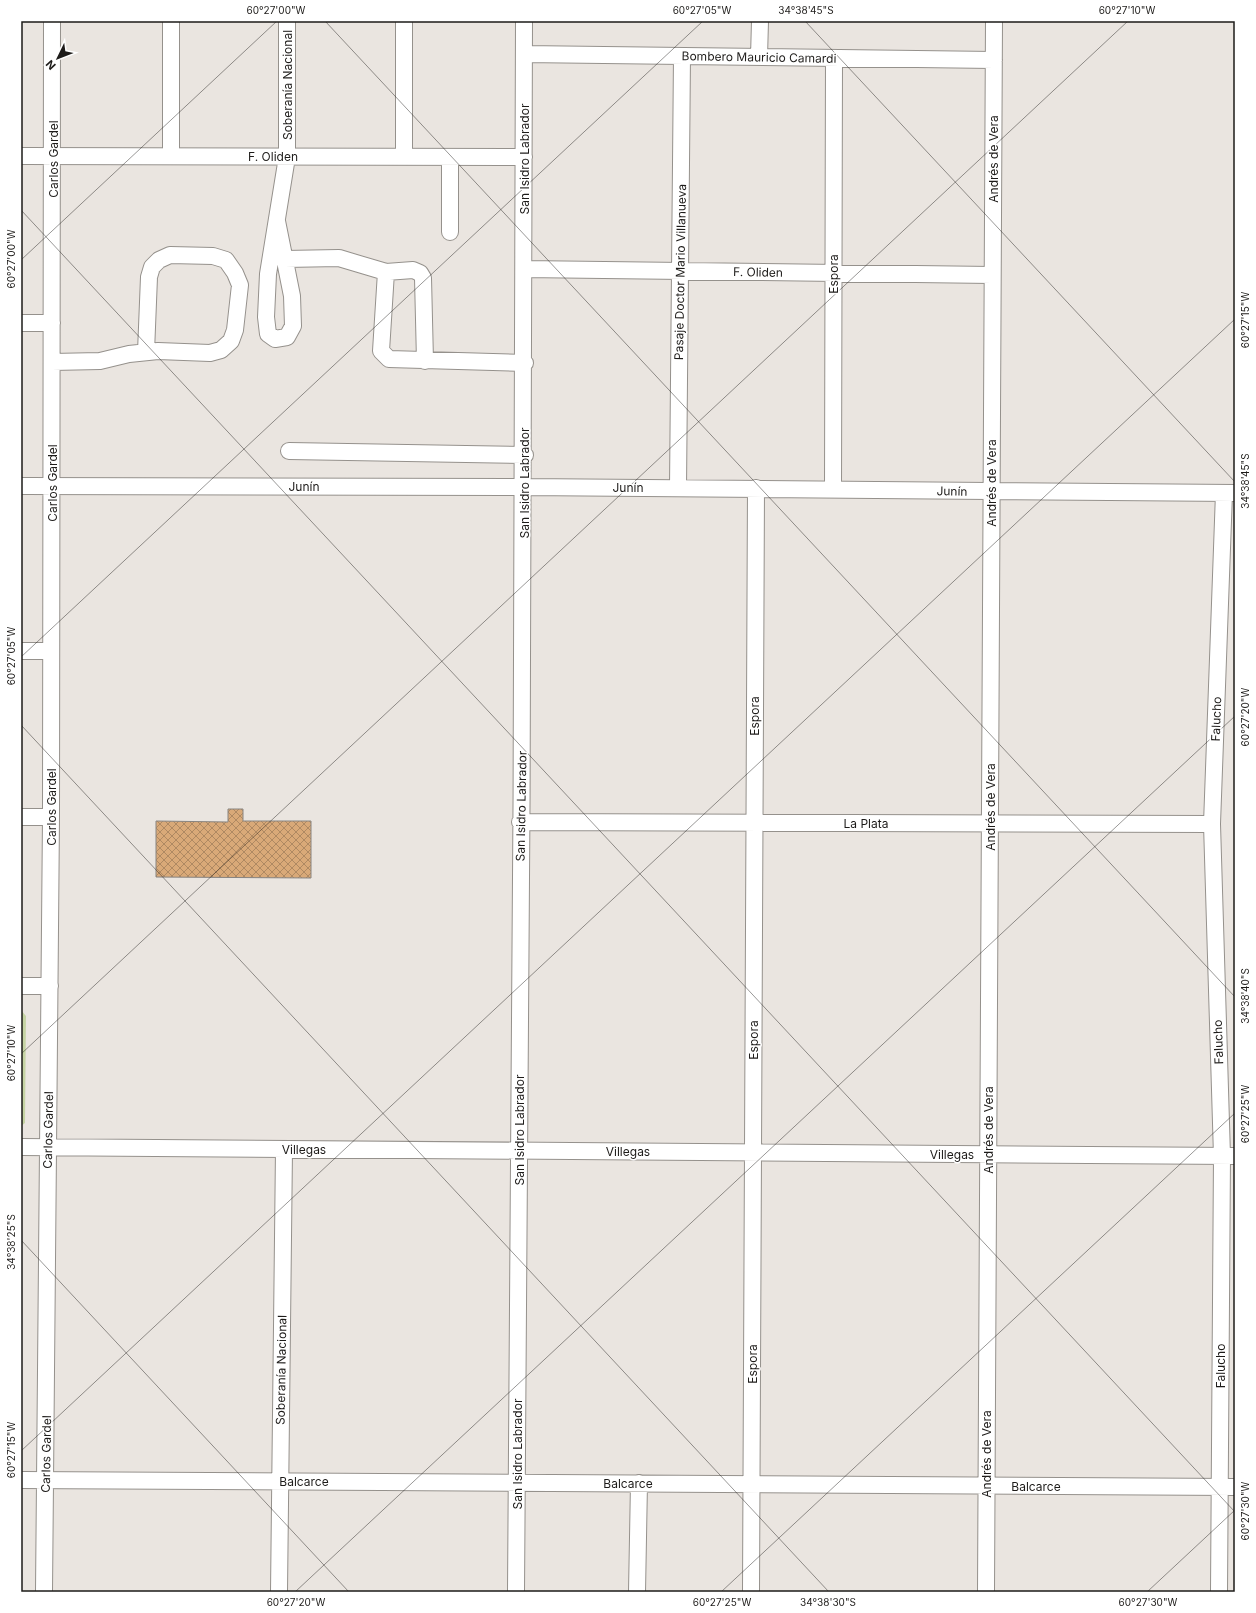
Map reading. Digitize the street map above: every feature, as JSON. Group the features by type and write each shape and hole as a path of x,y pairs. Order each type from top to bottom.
{"street":[{"name":"Carlos Gardel","path":"44,1592 51,817 52,21"},
{"path":"171,21 171,156"},
{"name":"Soberanía Nacional","path":"277,221 292,296 293,326 287,337 275,339 268,334 266,318 268,274 287,156 287,21"},
{"path":"404,21 404,157"},
{"name":"San Isidro Labrador","path":"516,1592 520,822 525,487 524,21"},
{"path":"759,57 760,21"},
{"name":"Andrés de Vera","path":"986,1592 994,21"},
{"name":"Bombero Mauricio Camardi","path":"524,54 994,60"},
{"name":"Pasaje Doctor Mario Villanueva","path":"678,488 682,56"},
{"name":"Espora","path":"833,489 834,58"},
{"name":"F. Oliden","path":"21,156 524,157"},
{"path":"450,157 450,232"},
{"path":"52,362 100,361 128,354 146,352 158,350 210,353 220,350 231,341 235,330 240,285 235,273 226,260 213,256 170,255 160,260 152,267 149,276 146,352"},
{"path":"285,259 339,258 386,272 413,270 420,273 423,278 425,361"},
{"name":"F. Oliden","path":"524,269 992,275"},
{"path":"386,272 382,351 389,360 525,363"},
{"path":"21,323 52,323"},
{"path":"289,451 525,454"},
{"name":"Junín","path":"21,486 756,488 991,492 1229,493"},
{"name":"Espora","path":"751,1592 756,488"},
{"name":"Falucho","path":"1219,1592 1227,1487 1228,1156 1212,824 1229,493"},
{"path":"21,651 51,651"},
{"path":"21,817 51,817"},
{"name":"La Plata","path":"520,822 1212,824"},
{"path":"21,986 50,986"},
{"name":"Villegas","path":"21,1147 1228,1156"},
{"name":"Soberanía Nacional","path":"279,1592 284,1149"},
{"name":"Balcarce","path":"21,1480 1227,1487"},
{"path":"637,1592 639,1483"}],"green space":[{"path":"21,1010 26,1016 25,1123 21,1126"}],"building":[{"path":"228,809 243,809 243,821 311,821 311,878 156,877 156,821 228,822"}]}
